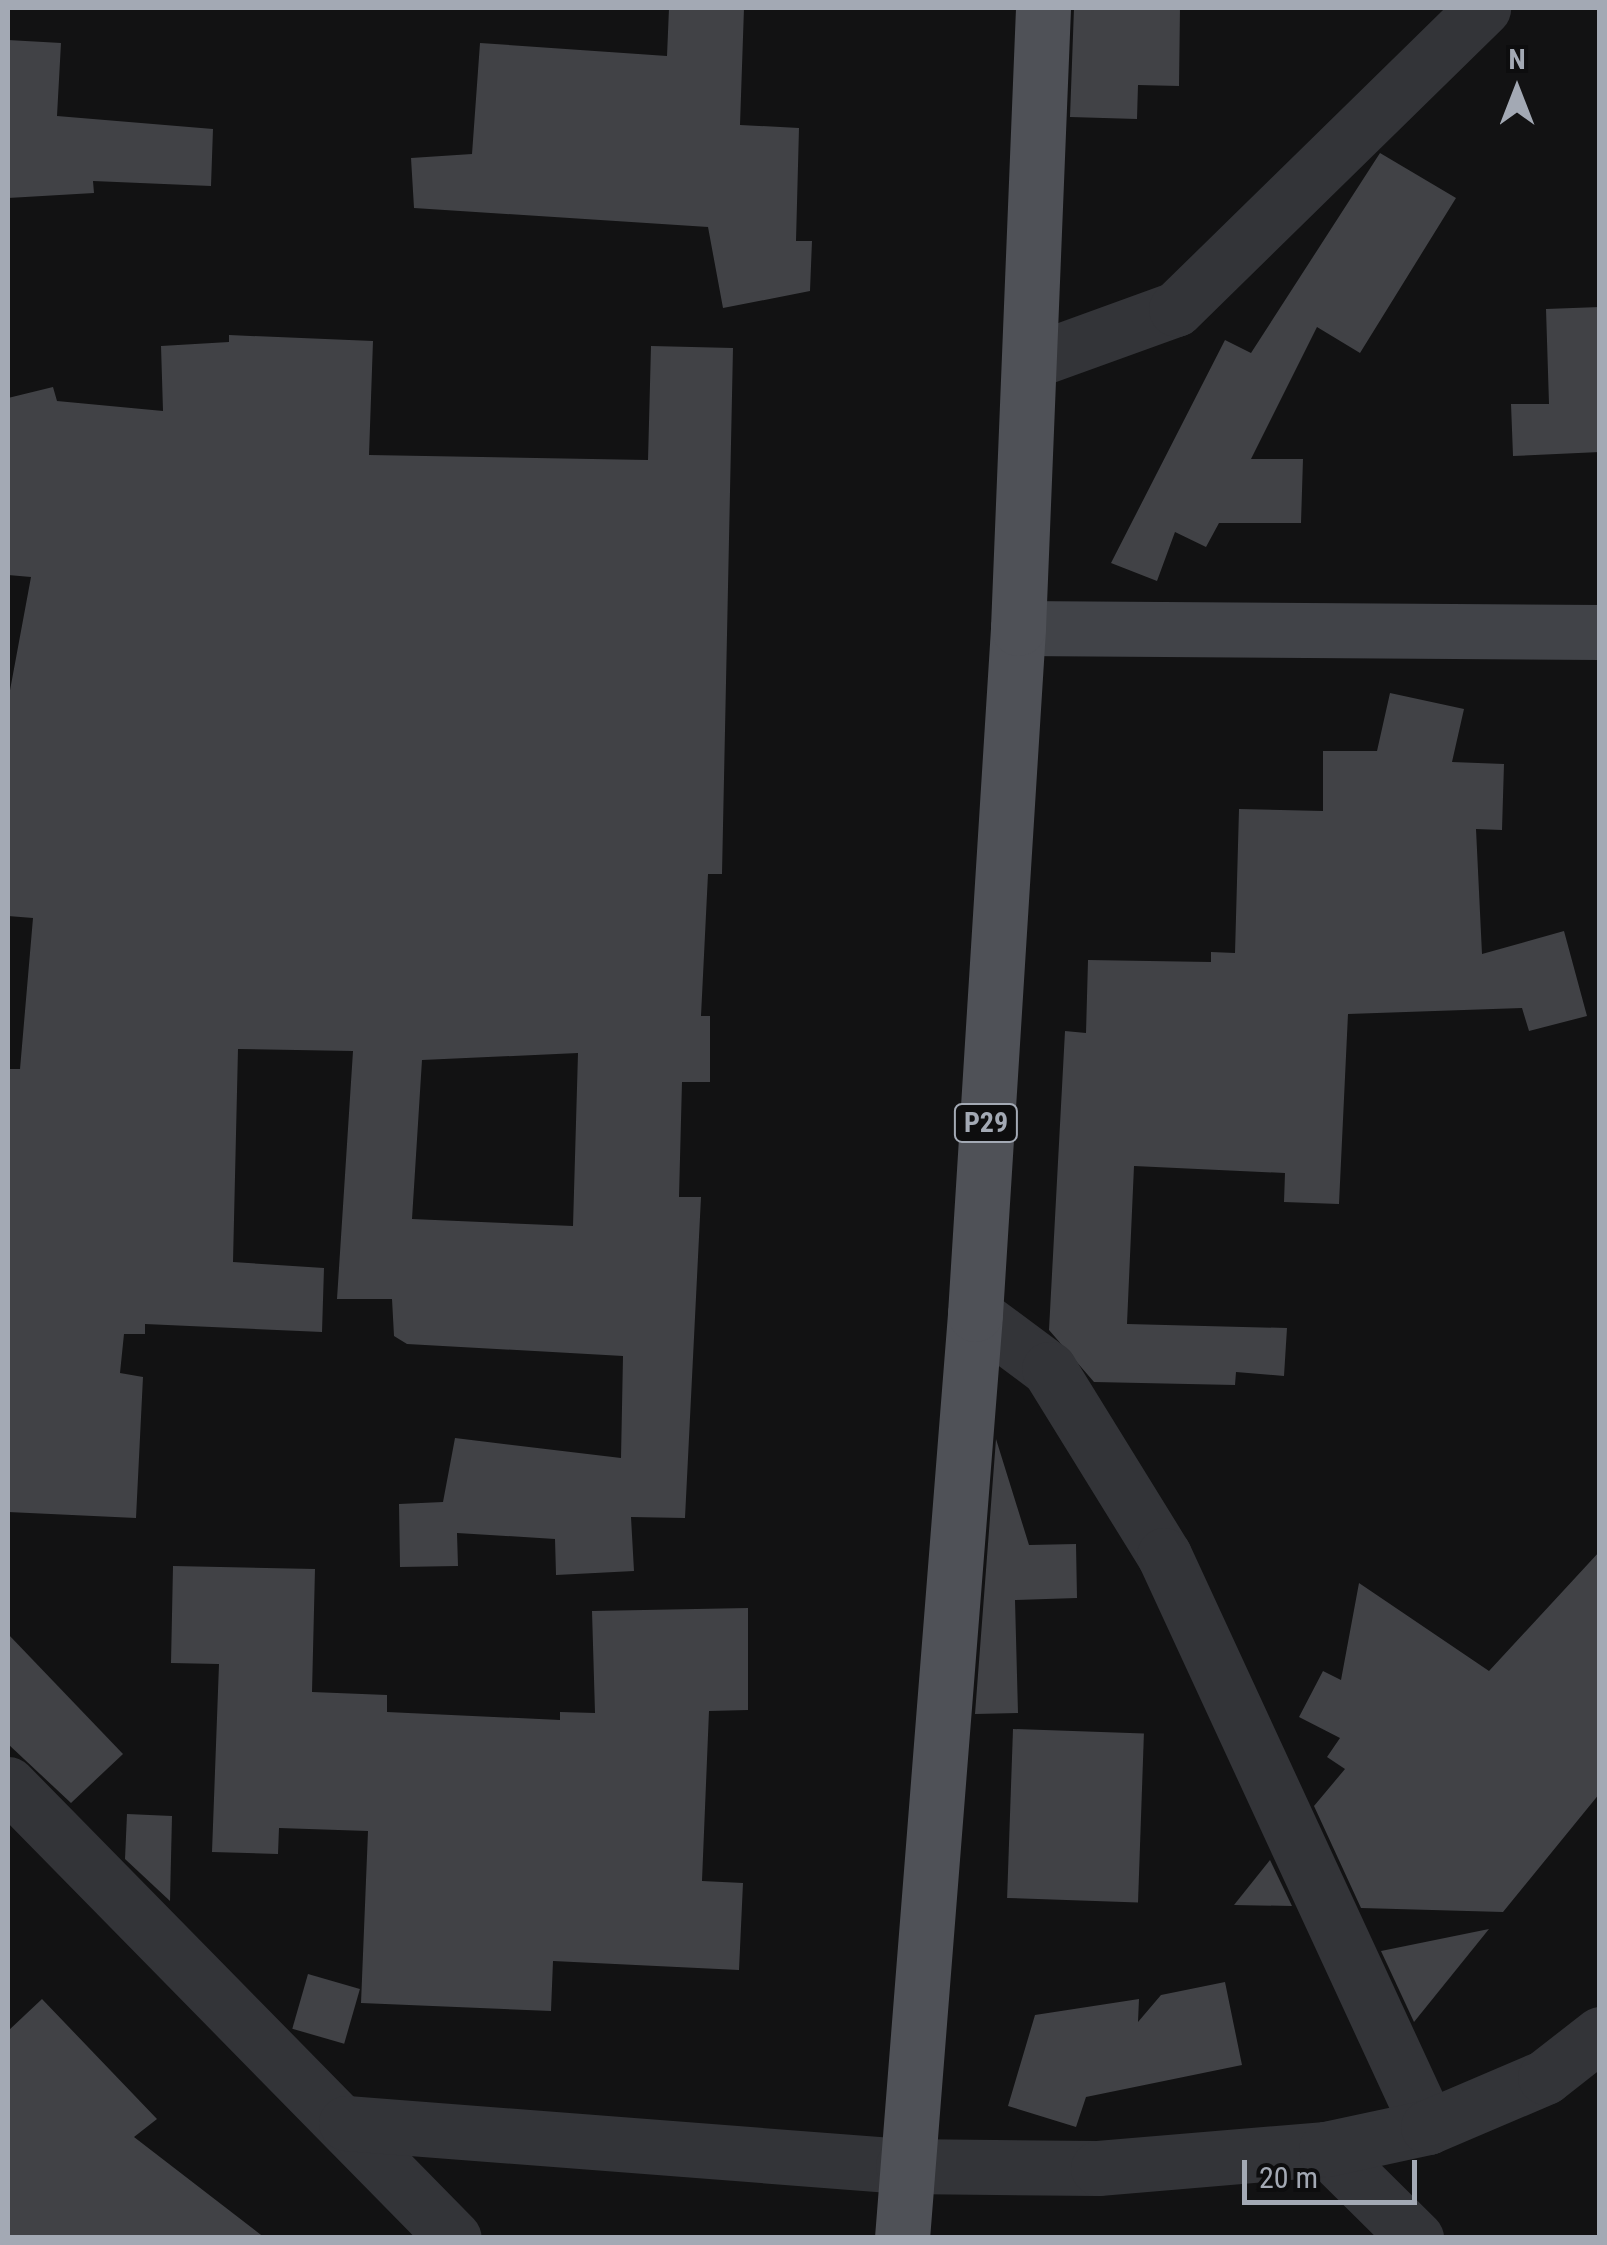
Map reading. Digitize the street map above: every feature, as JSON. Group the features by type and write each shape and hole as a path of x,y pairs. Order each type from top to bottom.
{"main road":[{"name":"P29","path":"902,2238 904,2166 975,1314 1032,361 1043,8"},
{"path":"1018,628 1600,632"}],"street":[{"path":"1032,361 1176,309 1483,8"},
{"path":"975,1314 1049,1369 1164,1555 1428,2127"},
{"path":"12,1798 346,2123 454,2238"},
{"path":"346,2123 904,2166 1098,2168 1326,2149 1428,2127 1545,2077 1600,2034"},
{"path":"1326,2149 1416,2238"}],"building":[{"path":"669,8 744,8 740,125 799,128 796,241 812,241 810,291 723,308 708,227 414,208 411,158 472,154 480,43 667,56"},
{"path":"1074,8 1180,8 1179,86 1138,85 1137,119 1070,117"},
{"path":"8,40 61,43 57,116 213,129 211,186 93,181 94,193 8,198"},
{"path":"1380,153 1456,198 1360,353 1317,327 1251,459 1303,459 1301,523 1219,523 1206,547 1175,532 1157,581 1111,563 1225,340 1251,353"},
{"path":"1600,307 1600,452 1513,456 1511,404 1549,404 1546,309"},
{"path":"229,335 373,341 369,455 648,460 651,346 733,348 722,874 708,874 701,1016 710,1016 710,1082 682,1082 679,1197 701,1197 685,1518 631,1517 634,1571 556,1575 555,1539 457,1533 458,1566 400,1567 399,1504 443,1502 455,1438 621,1458 623,1356 407,1344 394,1336 392,1299 337,1299 353,1051 238,1049 233,1262 324,1268 322,1332 145,1324 145,1334 124,1334 120,1373 143,1377 136,1518 8,1512 8,1069 20,1069 33,918 8,916 8,701 31,577 8,575 8,398 53,387 57,401 163,411 161,346 229,342","holes":["578,1053 573,1226 412,1219 422,1060"]},
{"path":"1390,693 1464,709 1452,762 1504,764 1502,830 1476,829 1482,954 1564,931 1587,1016 1529,1031 1522,1008 1348,1014 1339,1204 1284,1202 1285,1173 1134,1166 1127,1324 1287,1328 1284,1376 1236,1372 1235,1385 1094,1382 1049,1330 1065,1031 1086,1033 1088,960 1211,962 1211,952 1235,953 1239,809 1323,811 1323,751 1377,751"},
{"path":"996,1439 1029,1545 1076,1544 1077,1598 1015,1600 1018,1713 975,1714"},
{"path":"1600,1551 1600,1793 1503,1912 1361,1908 1314,1806 1345,1769 1327,1757 1340,1738 1299,1717 1323,1671 1341,1680 1359,1583 1489,1671"},
{"path":"173,1566 315,1569 312,1692 387,1695 387,1712 560,1720 560,1712 595,1713 592,1611 748,1608 748,1710 709,1711 702,1881 743,1883 739,1970 553,1961 551,2011 361,2003 368,1831 279,1828 278,1854 212,1852 219,1664 171,1663"},
{"path":"8,1634 123,1754 71,1803 8,1744"},
{"path":"1013,1729 1144,1734 1138,1902 1007,1898"},
{"path":"127,1814 172,1816 170,1901 125,1859"},
{"path":"1270,1860 1292,1906 1234,1905"},
{"path":"1489,1929 1414,2022 1381,1951"},
{"path":"308,1974 360,1989 344,2044 292,2029"},
{"path":"1225,1982 1242,2065 1086,2097 1076,2127 1008,2106 1035,2015 1139,1999 1138,2022 1161,1995"},
{"path":"42,1999 157,2119 134,2137 265,2238 8,2238 8,2031"}]}
